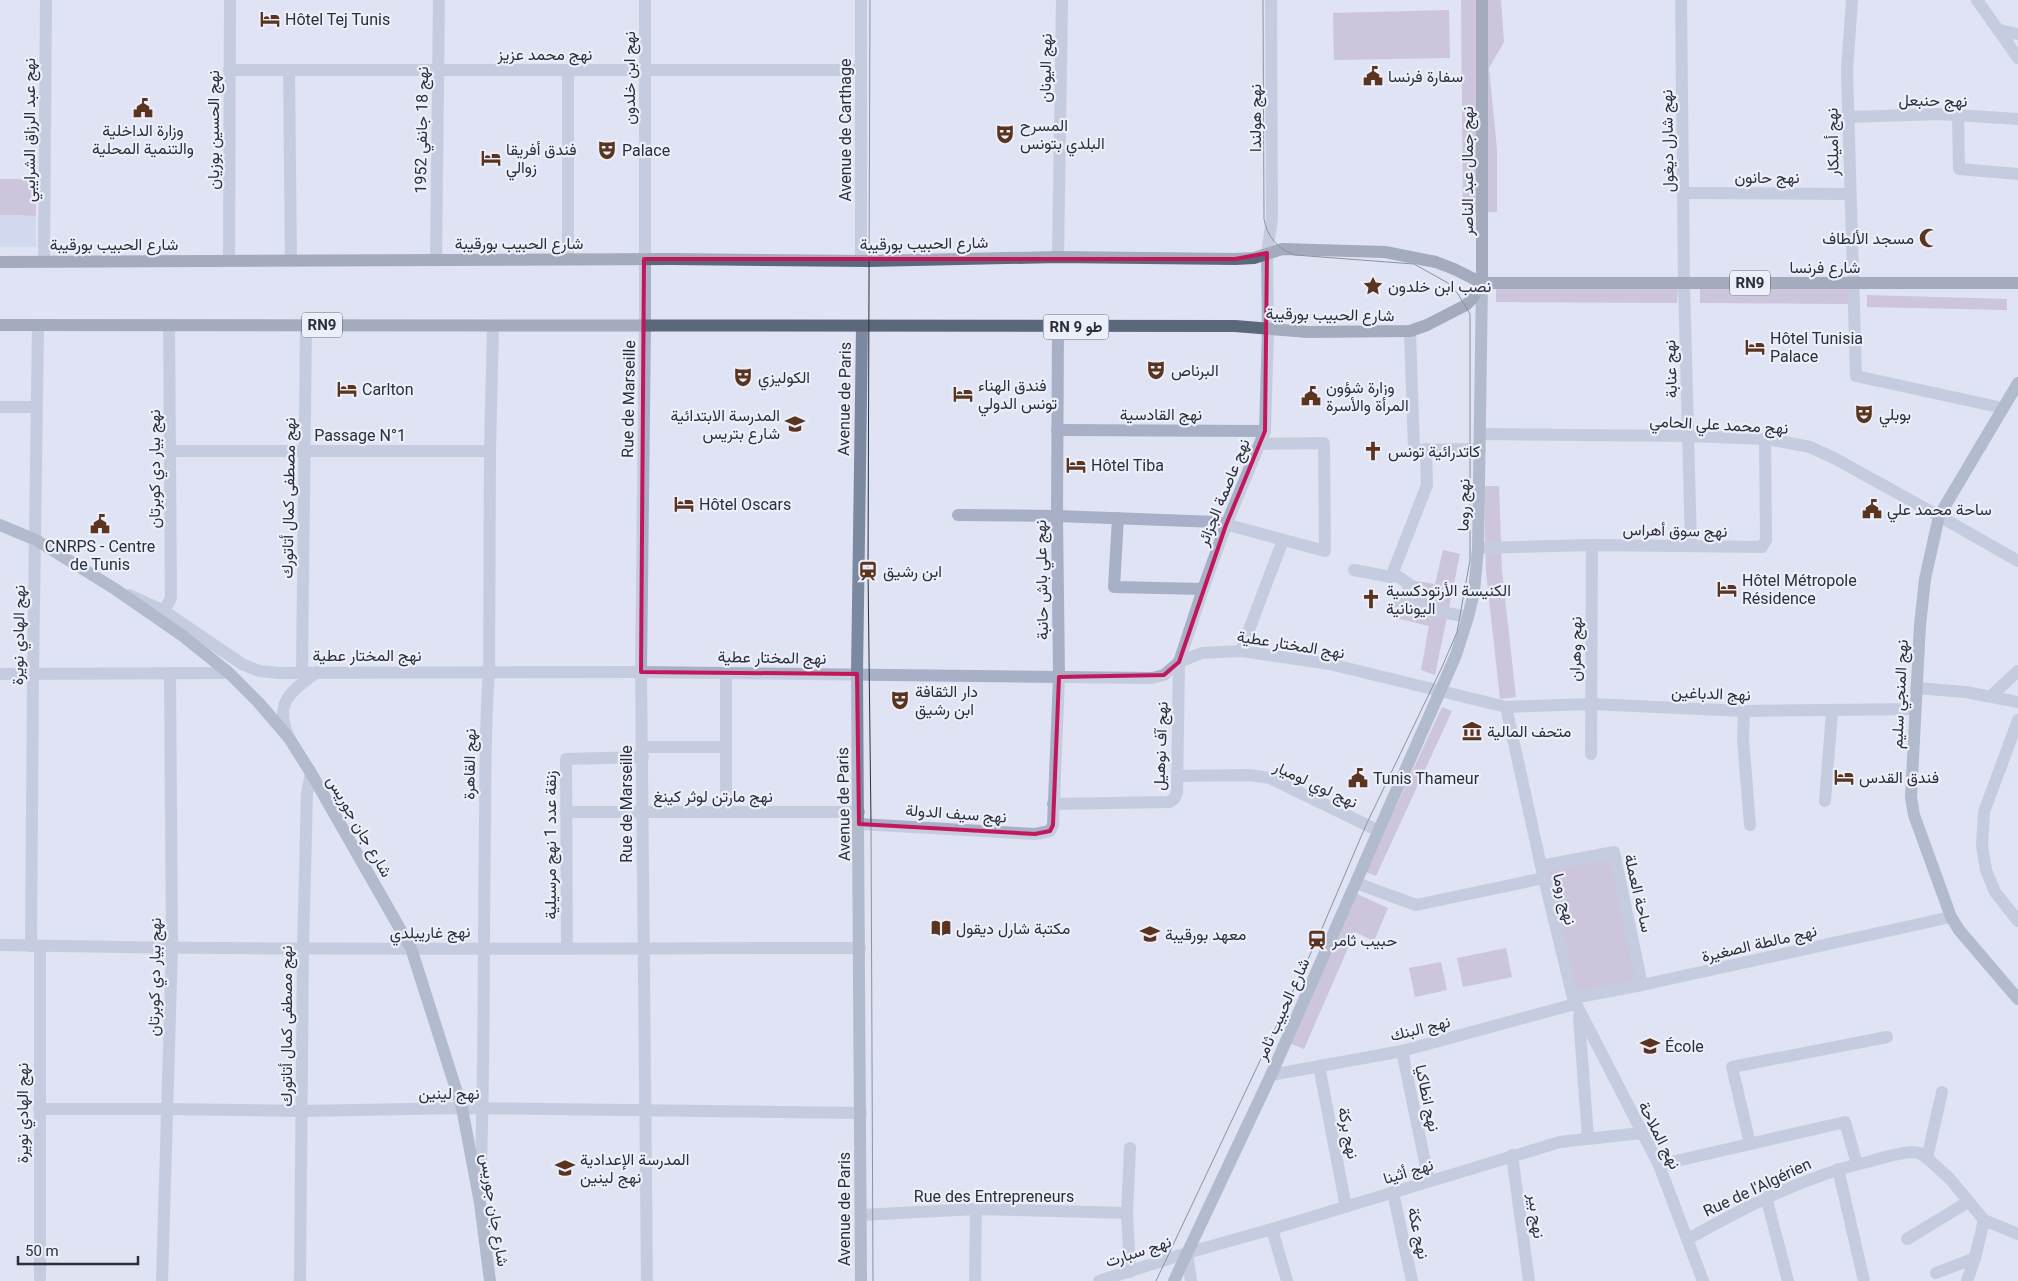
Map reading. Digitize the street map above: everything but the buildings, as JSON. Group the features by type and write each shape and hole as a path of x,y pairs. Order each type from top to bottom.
{"main road":[{"name":"نهج جمال عبد الناصر","path":"1482,0 1482,283"},
{"name":"شارع الحبيب بورقيبة","path":"0,262 44,260 861,260 1058,257 1235,259 1254,258 1290,249 1384,252 1436,262 1482,283 1466,305 1427,325 1410,331 1308,332 1235,326 862,327 0,324"},
{"name":"شارع فرنسا","path":"1482,283 2018,284"},
{"name":"نهج روما","path":"1439,692 1456,655 1474,592 1478,548 1482,283"},
{"name":"Avenue de Paris","path":"861,1281 857,674 862,327"},
{"name":"نهج المنجي سليم","path":"2018,383 1939,516 1925,579 1920,625 1911,785 1914,815 1951,917 1959,930 2018,999"},
{"name":"شارع جان جوريس","path":"0,525 36,540 115,589 182,636 230,673 260,703 289,738 411,948 462,1108 480,1203 490,1281"},
{"name":"شارع الحبيب ثامر","path":"1174,1281 1271,1075 1439,692"}],"street":[{"name":"نهج عبد الرزاق الشرايبي","path":"44,260 46,0"},
{"name":"نهج الحسين بوزيان","path":"229,260 230,0"},
{"name":"نهج 18 جانفي 1952","path":"436,260 439,0"},
{"name":"نهج ابن خلدون","path":"644,259 645,0"},
{"name":"Avenue de Carthage","path":"861,0 861,260"},
{"name":"نهج اليونان","path":"1058,257 1062,0"},
{"name":"نهج هولندا","path":"1267,254 1272,219 1271,0"},
{"name":"نهج شارل ديغول","path":"1681,0 1684,283"},
{"name":"نهج أميلكار","path":"1852,0 1847,70 1856,376 2003,408"},
{"path":"1977,0 2018,58"},
{"path":"1998,30 2018,34"},
{"name":"نهج محمد عزيز","path":"229,70 861,70"},
{"path":"289,70 291,261"},
{"path":"568,71 568,259"},
{"name":"نهج حنبعل","path":"1848,117 1940,114 2018,119"},
{"path":"1958,115 1959,170 2018,174"},
{"name":"نهج حانون","path":"1683,193 1850,194"},
{"name":"نهج عاصمة الجزائر","path":"1179,662 1226,525 1265,431 1268,329 1267,254"},
{"name":"Rue de Marseille","path":"644,259 642,752 647,1281"},
{"name":"نهج عنابة","path":"1684,283 1691,545"},
{"name":"نهج الهادي نويرة","path":"38,325 33,675 40,1281"},
{"name":"نهج بيار دي كوبرتان","path":"164,611 171,598 169,325"},
{"name":"نهج مصطفى كمال أتاتورك","path":"302,671 306,325"},
{"name":"نهج القاهرة","path":"480,1203 483,1108 486,705 489,671 492,326"},
{"name":"نهج علي باش حانبة","path":"1050,831 1053,825 1059,677 1057,516 1058,327"},
{"path":"1410,331 1414,450 1480,449"},
{"path":"0,407 37,407"},
{"name":"نهج القادسية","path":"1057,430 1265,431"},
{"name":"نهج محمد علي الحامي","path":"1480,434 1689,436 1765,439 1810,447 1834,458 2018,561"},
{"name":"نهج سوق أهراس","path":"1478,548 1691,545 1759,548 1764,545 1766,540 1765,439"},
{"path":"958,516 1057,516 1217,522 1325,551 1324,443 1260,444"},
{"path":"1354,570 1391,577 1393,574 1426,485 1426,450"},
{"name":"Passage N°1","path":"169,451 490,451"},
{"path":"1118,518 1114,587 1203,589"},
{"path":"1241,651 1283,540"},
{"name":"نهج وهران","path":"1591,754 1592,545"},
{"path":"1393,574 1409,584 1403,605 1468,617"},
{"name":"نهج المختار عطية","path":"115,589 164,611 242,664 259,671 279,673 302,671 726,672 1152,678 1164,675 1179,662 1202,653 1241,651 1330,664 1506,708"},
{"name":"نهج آف نوهيل","path":"1053,804 1169,802 1174,799 1177,794 1178,776 1179,662"},
{"path":"1991,696 2018,671"},
{"path":"289,738 282,722 283,709 287,699 298,686 317,672"},
{"path":"726,672 726,812"},
{"name":"نهج بيار دي كوبرتان","path":"162,1281 172,948 170,673"},
{"path":"0,674 230,673"},
{"path":"1916,688 1991,696 2018,702"},
{"name":"نهج الدباغين","path":"1506,708 1591,704 1744,711 1915,709"},
{"name":"نهج روما","path":"1506,708 1542,872 1575,1004"},
{"path":"1744,711 1743,740 1750,825"},
{"path":"1825,801 1832,711"},
{"path":"2018,720 1984,812 1982,846 1986,870 1995,892 2018,921"},
{"path":"642,752 726,747"},
{"name":"زنقة عدد 1 نهج مرسيلية","path":"567,948 566,758 642,752"},
{"name":"نهج مصطفى كمال أتاتورك","path":"300,1281 303,949 307,793 311,773"},
{"name":"نهج لوي لوميار","path":"1178,776 1255,775 1270,778 1379,831"},
{"name":"نهج مارتن لوثر كينغ","path":"566,812 726,812 859,818"},
{"name":"نهج سيف الدولة","path":"859,818 1035,834 1050,831"},
{"name":"ساحة العملة","path":"1542,872 1614,852 1642,985"},
{"path":"1356,883 1416,905 1542,872"},
{"name":"نهج مالطة الصغيرة","path":"1575,1004 1642,985 1951,917"},
{"name":"نهج غاريبلدي","path":"0,946 303,949 860,948"},
{"path":"1575,1004 1588,1138"},
{"name":"نهج البنك","path":"1271,1075 1402,1051 1575,1004"},
{"name":"نهج الملاحة","path":"1575,1004 1659,1165 1703,1281"},
{"path":"1750,1144 1732,1066 1887,1037"},
{"name":"نهج انطاكيا","path":"1402,1051 1429,1181"},
{"name":"نهج بركة","path":"1319,1066 1346,1207"},
{"path":"1942,1092 1927,1158 1950,1179 1984,1220 2018,1234"},
{"name":"نهج لينين","path":"38,1109 302,1111 483,1108 860,1113"},
{"path":"1659,1165 1845,1122 1857,1164"},
{"name":"نهج أثينا","path":"1187,1253 1560,1142 1641,1133"},
{"path":"1130,1148 1128,1213 1130,1272"},
{"name":"Rue de l'Algérien","path":"1688,1239 1792,1185 1838,1169 1912,1152 1920,1153 1927,1158"},
{"name":"نهج بير","path":"1512,1155 1529,1281"},
{"path":"1838,1169 1864,1281"},
{"name":"نهج عكة","path":"1393,1192 1412,1281"},
{"path":"1766,1198 1788,1281"},
{"path":"1907,1239 1968,1202"},
{"path":"975,1281 976,1209"},
{"name":"Rue des Entrepreneurs","path":"861,1214 976,1209 1128,1213"},
{"path":"1967,1281 1975,1258 1984,1220"},
{"path":"1272,1229 1287,1281"},
{"path":"1187,1253 1191,1281"},
{"name":"نهج سبارت","path":"1099,1281 1187,1253"},
{"path":"1936,1273 1975,1258"}],"highlighted area":[{"path":"1267,253 1265,431 1226,525 1179,662 1164,675 1059,677 1053,825 1050,831 1035,834 859,824 857,674 641,672 644,259 1235,259"}],"shaded area":[{"path":"1461,0 1501,0 1504,42 1489,68 1497,149 1497,212 1463,213"},
{"path":"1449,10 1450,58 1334,60 1333,13"},
{"path":"0,179 36,179 36,216 0,215"},
{"path":"0,215 36,216 36,247 0,247"},
{"path":"1496,287 1678,288 1677,303 1496,302"},
{"path":"1700,288 1849,289 1849,304 1700,303"},
{"path":"1867,295 2007,299 2007,310 1867,307"},
{"path":"1484,486 1499,486 1502,571 1516,697 1500,699 1486,572"},
{"path":"1443,550 1460,554 1435,675 1421,670 1429,626 1396,618 1404,579 1435,584"},
{"path":"1442,707 1452,711 1376,876 1366,872"},
{"path":"1612,856 1638,982 1572,996 1546,870"},
{"path":"1355,893 1388,908 1374,941 1355,932 1304,1049 1289,1043"},
{"path":"1506,948 1512,977 1463,987 1457,958"},
{"path":"1441,962 1447,990 1415,997 1409,968"}],"tram line":[{"path":"870,0 868,571 873,1281"},
{"path":"1156,1281 1317,940 1366,825 1442,667 1457,632 1470,560 1470,314 1458,294 1448,283 1414,264 1295,255 1274,242 1264,219 1263,0"}],"place":[{"name":"Hôtel Tej Tunis","path":"270,19"},
{"name":"سفارة فرنسا","path":"1373,76"},
{"name":"وزارة الداخلية والتنمية المحلية","path":"143,108"},
{"name":"المسرح البلدي بتونس","path":"1005,134"},
{"name":"Palace","path":"607,150"},
{"name":"فندق أفريقا زوالي","path":"491,158"},
{"name":"مسجد الألطاف","path":"1929,238"},
{"name":"نصب ابن خلدون","path":"1373,286"},
{"name":"Hôtel Tunisia Palace","path":"1755,347"},
{"name":"البرناص","path":"1156,370"},
{"name":"الكوليزي","path":"743,377"},
{"name":"Carlton","path":"347,389"},
{"name":"فندق الهناء تونس الدولي","path":"963,394"},
{"name":"وزارة شؤون المرأة والأسرة","path":"1311,396"},
{"name":"بوبلي","path":"1864,414"},
{"name":"المدرسة الابتدائية شارع بتريس","path":"795,424"},
{"name":"كاتدرائية تونس","path":"1373,451"},
{"name":"Hôtel Tiba","path":"1076,465"},
{"name":"Hôtel Oscars","path":"684,504"},
{"name":"ساحة محمد علي","path":"1872,509"},
{"name":"CNRPS - Centre de Tunis","path":"100,524"},
{"name":"ابن رشيق","path":"868,571"},
{"name":"Hôtel Métropole Résidence","path":"1727,589"},
{"name":"الكنيسة الأرتودكسية اليونانية","path":"1371,599"},
{"name":"دار الثقافة ابن رشيق","path":"900,700"},
{"name":"متحف المالية","path":"1472,731"},
{"name":"فندق القدس","path":"1844,777"},
{"name":"Tunis Thameur","path":"1358,778"},
{"name":"مكتبة شارل ديقول","path":"941,928"},
{"name":"معهد بورقيبة","path":"1150,934"},
{"name":"حبيب ثامر","path":"1317,940"},
{"name":"École","path":"1650,1046"},
{"name":"المدرسة الإعدادية نهج لينين","path":"565,1168"}]}
